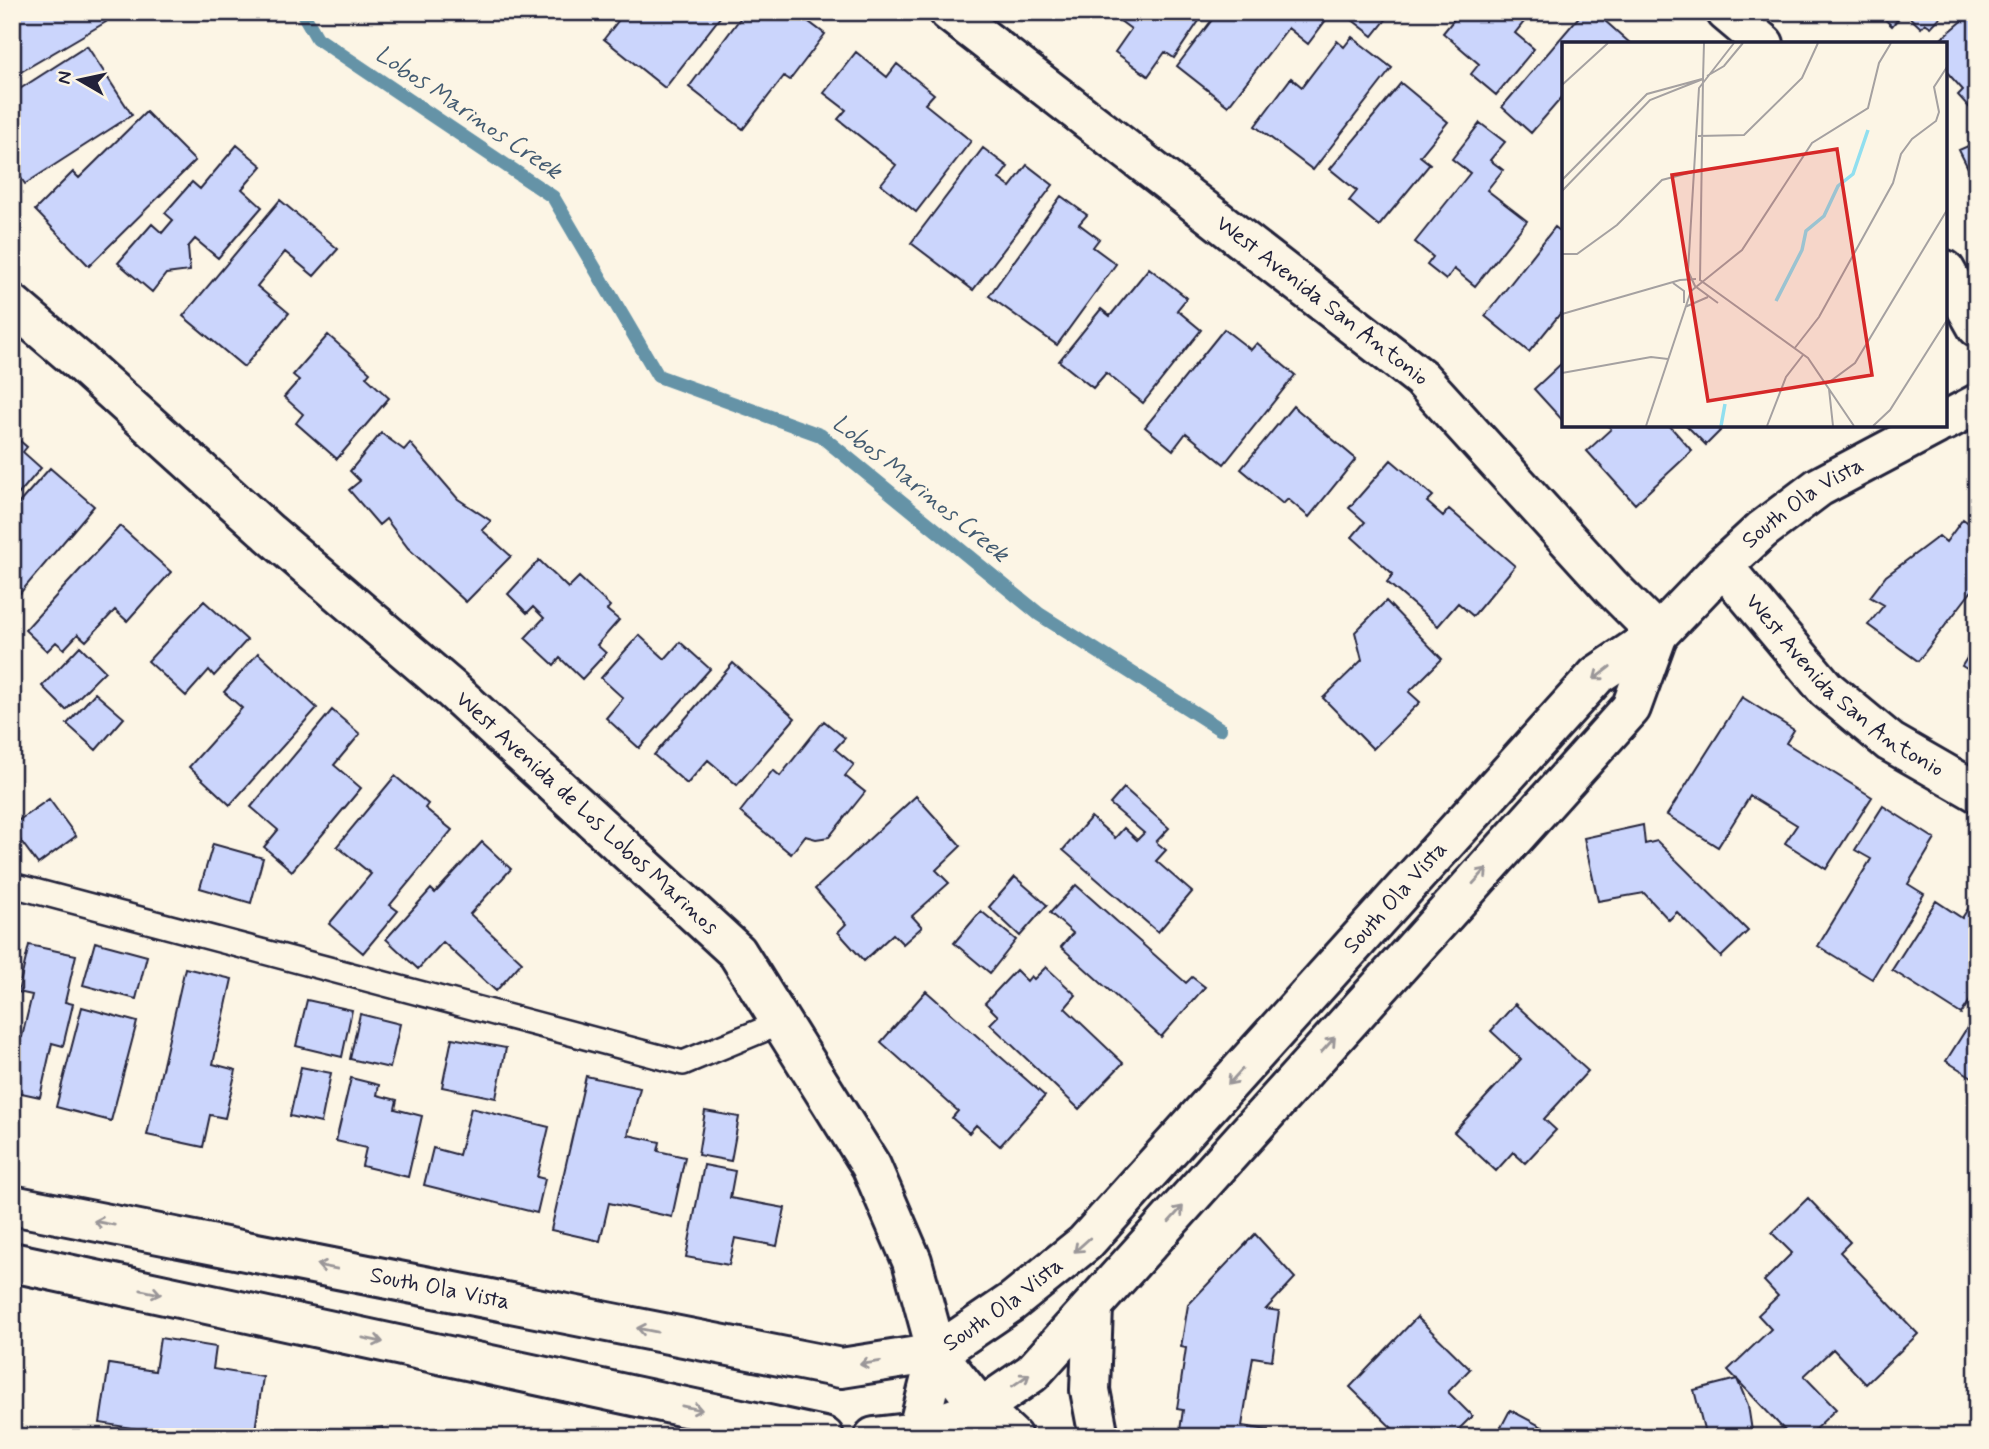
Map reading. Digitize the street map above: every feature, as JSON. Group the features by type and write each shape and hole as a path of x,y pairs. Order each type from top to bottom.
{"main road":[{"name":"West Avenida San Antonio","path":"950,12 1421,378 1611,587 1658,634"},
{"path":"1726,12 1762,42"},
{"path":"1947,274 1977,327"},
{"name":"West Avenida de Los Lobos Marinos","path":"12,304 269,533 451,689 737,952 872,1166 912,1261 937,1353 981,1408 1012,1437"},
{"path":"1947,420 1977,404"},
{"name":"South Ola Vista","path":"12,1205 841,1368 937,1353 1012,1302 1084,1243 1597,675 1658,634 1723,566 1762,530 1819,487 1932,427"},
{"name":"West Avenida San Antonio","path":"1723,566 1826,690 1891,742 1977,792"},
{"name":"South Ola Vista","path":"874,1437 916,1434 981,1408 1032,1373 1631,708 1658,634"},
{"path":"12,1262 824,1437"},
{"path":"1093,1307 1090,1390 1099,1437"},
{"path":"916,1434 937,1353"}],"lane":[{"path":"12,885 683,1063 782,1022"}],"building":[{"path":"12,12 100,12 106,22 12,77"},
{"path":"625,12 724,12 665,88 604,39"},
{"path":"745,12 817,12 809,22 825,34 790,80 784,76 743,129 689,87"},
{"path":"1108,12 1205,12 1174,58 1165,52 1148,76 1115,52 1131,29"},
{"path":"1218,12 1332,12 1308,44 1288,28 1228,106 1177,66"},
{"path":"1342,12 1392,12 1373,36"},
{"path":"1460,12 1532,12 1515,33 1534,49 1496,95 1471,74 1479,64 1443,33"},
{"path":"1583,12 1595,12 1629,42 1562,42 1562,97 1531,133 1502,107"},
{"path":"1877,12 1904,12 1892,26"},
{"path":"1904,12 1945,12 1931,27 1925,23 1921,28"},
{"path":"1973,12 1977,12 1977,116 1958,95 1963,90 1947,72 1947,42 1937,42"},
{"path":"1352,37 1392,68 1313,170 1255,126 1291,78 1302,87 1337,41 1344,47"},
{"path":"87,46 132,115 25,184 12,165 12,94"},
{"path":"856,52 887,77 897,64 934,94 925,104 971,141 916,212 881,184 896,165 838,119 846,110 824,93"},
{"path":"1401,83 1448,122 1420,156 1430,164 1379,226 1349,201 1357,191 1330,169"},
{"path":"146,112 195,161 89,266 35,210 73,172 79,178"},
{"path":"1480,123 1505,142 1490,160 1503,170 1487,190 1527,221 1475,286 1454,269 1446,280 1427,265 1433,257 1415,242 1470,173 1452,159"},
{"path":"1977,142 1977,186 1959,150"},
{"path":"237,145 262,166 242,189 262,207 218,258 195,239 188,247 190,271 166,274 152,292 118,263 152,224 162,233 173,220 165,213 192,182 200,189"},
{"path":"983,148 1008,167 999,179 1010,187 1027,165 1053,185 973,290 911,243"},
{"path":"1061,196 1087,215 1079,224 1099,239 1093,247 1116,264 1057,345 989,296"},
{"path":"280,200 338,249 314,276 285,252 257,286 289,313 244,367 183,316"},
{"path":"1555,227 1562,232 1562,311 1529,352 1485,316"},
{"path":"1149,268 1187,298 1177,310 1201,330 1143,403 1106,373 1093,388 1059,361 1101,309 1110,316"},
{"path":"1224,329 1251,350 1257,343 1295,375 1224,464 1186,433 1173,450 1145,427"},
{"path":"328,335 370,372 366,377 389,398 337,459 296,423 303,414 284,397 299,380 293,375"},
{"path":"1562,363 1562,420 1534,389"},
{"path":"1293,406 1356,459 1309,517 1288,499 1283,504 1241,469"},
{"path":"1610,427 1671,427 1692,451 1635,504 1587,451 1611,429"},
{"path":"1688,427 1724,427 1706,445"},
{"path":"381,433 404,450 410,443 458,499 491,521 482,530 511,556 466,602 408,548 386,519 379,525 349,490 360,481 350,471"},
{"path":"12,434 27,447 23,452 41,468 12,502"},
{"path":"1391,460 1433,496 1427,502 1443,516 1449,509 1515,566 1473,616 1458,603 1438,626 1387,582 1393,574 1352,537 1365,522 1349,508"},
{"path":"50,468 94,506 16,598 12,595 12,511"},
{"path":"1963,519 1977,529 1977,584 1918,661 1868,625 1884,605 1870,597 1886,576 1939,536 1946,542"},
{"path":"120,526 171,572 127,621 115,610 86,641 78,634 64,649 56,642 47,651 25,630"},
{"path":"539,560 568,588 579,577 610,606 607,610 619,620 597,645 606,653 582,679 560,658 554,665 525,638 544,618 533,607 527,613 508,594"},
{"path":"204,601 247,640 214,676 209,670 186,696 148,661"},
{"path":"1386,601 1442,659 1409,692 1420,702 1373,749 1323,698 1362,660 1355,632"},
{"path":"639,635 665,659 680,642 710,669 639,748 606,718 623,698 601,678"},
{"path":"1977,642 1977,675 1962,666"},
{"path":"80,646 105,671 66,710 42,686"},
{"path":"258,653 317,708 230,805 189,767 242,708 224,692"},
{"path":"733,663 795,718 737,785 708,760 687,784 654,755"},
{"path":"95,693 124,718 96,750 67,724"},
{"path":"1742,697 1794,730 1786,743 1872,797 1826,869 1785,843 1797,825 1750,796 1718,847 1667,815"},
{"path":"332,710 360,734 334,765 361,788 292,871 264,847 278,830 251,807"},
{"path":"824,721 845,738 835,749 854,765 845,776 865,792 829,837 816,839 805,836 791,854 740,812 773,770 780,776"},
{"path":"395,776 428,804 425,808 452,830 390,905 398,911 363,953 329,924 371,874 337,846"},
{"path":"1124,788 1169,828 1156,842 1166,850 1156,861 1192,892 1158,932 1063,850 1091,817 1115,838 1124,828 1137,840 1144,833 1110,804"},
{"path":"916,796 961,846 936,870 949,883 912,916 922,927 903,944 893,934 864,961 838,932 846,924 815,889"},
{"path":"49,799 76,836 38,864 12,829 12,825"},
{"path":"1883,806 1935,839 1908,884 1924,894 1872,979 1818,946 1871,859 1855,850"},
{"path":"1643,825 1645,844 1657,841 1748,931 1721,957 1677,912 1669,920 1644,893 1598,901 1584,838"},
{"path":"482,842 511,869 470,914 522,962 496,991 443,942 418,969 386,939 431,889 435,893"},
{"path":"213,844 263,858 251,903 200,888"},
{"path":"1015,877 1047,905 1020,936 989,907"},
{"path":"1076,885 1186,983 1192,977 1205,987 1161,1037 1061,947 1073,933 1050,913"},
{"path":"1977,895 1977,990 1961,1014 1892,970 1936,901 1962,918"},
{"path":"981,911 1016,940 990,973 954,943"},
{"path":"95,942 147,956 136,999 83,985"},
{"path":"29,945 76,955 65,1002 73,1004 63,1046 52,1043 40,1097 12,1091 12,1035 22,1037 32,995 18,992"},
{"path":"1046,967 1076,995 1065,1008 1123,1063 1079,1109 990,1024 998,1016 985,1003 1016,970 1027,981 1031,976 1034,979"},
{"path":"185,968 232,979 213,1064 236,1070 225,1118 210,1115 203,1147 147,1135"},
{"path":"926,991 1045,1096 1000,1146 976,1125 969,1133 952,1118 958,1111 881,1042"},
{"path":"307,1000 352,1010 342,1057 296,1046"},
{"path":"1515,1004 1588,1071 1544,1119 1556,1130 1525,1163 1513,1152 1496,1171 1454,1132 1521,1059 1491,1031"},
{"path":"82,1007 137,1022 111,1121 56,1107"},
{"path":"1977,1012 1977,1080 1946,1061"},
{"path":"360,1014 400,1024 390,1068 350,1059"},
{"path":"452,1038 506,1048 496,1098 442,1087"},
{"path":"301,1067 331,1073 321,1123 290,1116"},
{"path":"586,1076 640,1088 628,1135 660,1142 658,1151 685,1157 672,1217 609,1203 600,1241 551,1230"},
{"path":"351,1078 379,1085 377,1095 397,1100 395,1109 422,1116 408,1177 362,1166 366,1148 336,1141"},
{"path":"471,1108 549,1127 537,1177 545,1179 537,1213 424,1185 433,1148 459,1155"},
{"path":"705,1111 739,1117 731,1161 698,1155"},
{"path":"704,1165 735,1171 730,1198 785,1208 777,1246 735,1238 729,1265 686,1257"},
{"path":"1808,1198 1850,1242 1840,1252 1918,1334 1866,1384 1833,1349 1804,1376 1836,1409 1807,1437 1791,1437 1728,1370 1771,1329 1758,1315 1778,1296 1764,1281 1792,1253 1772,1233"},
{"path":"1255,1234 1295,1278 1266,1309 1279,1311 1272,1360 1253,1357 1242,1426 1268,1430 1267,1437 1179,1437 1183,1410 1177,1409 1186,1348 1181,1347 1188,1305"},
{"path":"1417,1317 1470,1369 1448,1392 1472,1416 1451,1437 1401,1437 1350,1387"},
{"path":"160,1338 216,1347 213,1369 263,1377 254,1437 187,1437 100,1423 109,1364 155,1371"},
{"path":"1737,1379 1748,1405 1752,1431 1730,1437 1706,1437 1694,1390"},
{"path":"1510,1410 1561,1437 1496,1437"},
{"path":"383,1427 384,1437 341,1437 340,1431"}],"waterway":[{"name":"Lobos Marinos Creek","path":"302,12 317,38 553,197 658,376 820,435 1039,614 1220,729"}]}
